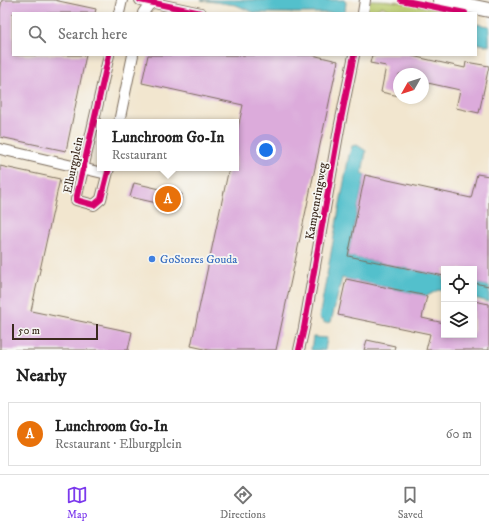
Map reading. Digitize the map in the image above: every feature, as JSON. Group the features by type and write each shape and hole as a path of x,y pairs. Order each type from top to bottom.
{"street":[{"path":"119,12 122,0"},
{"path":"140,0 197,12"},
{"path":"363,12 365,0"},
{"path":"440,0 489,10"},
{"path":"144,12 153,2"},
{"name":"Elburgplein","path":"98,119 109,56"},
{"path":"120,119 133,56"},
{"name":"Kampenringweg","path":"299,350 354,56"},
{"name":"Elburgplein","path":"97,124 83,168 76,200 94,205 100,199 108,171"},
{"path":"0,149 83,168"},
{"name":"Elburgplein","path":"83,168 97,170"}],"green space":[{"path":"371,0 382,0 424,6 451,12 395,12 382,6 375,12 366,12 368,3"}],"water":[{"path":"201,0 344,0 346,2 345,12 253,12 236,5"},
{"path":"477,24 489,26 489,46 477,43"},
{"path":"357,145 366,151 362,173 365,175 348,256 441,275 441,290 438,290 427,296 342,278 331,322 325,323 319,318 349,155 352,146"},
{"path":"477,284 489,286 489,302 477,299"},
{"path":"313,337 327,338 325,350 311,350"}],"building":[{"path":"2,0 54,0 96,9 95,12 12,12 12,56 86,56 66,151 0,137 0,10"},
{"path":"148,56 316,56 338,61 276,350 209,350 191,346 228,171 239,171 239,123 243,105 142,83"},
{"path":"372,56 412,56 465,68 466,62 489,66 479,113 456,108 460,90 429,83 429,68 393,68 393,95 381,92 386,66 370,63"},
{"path":"0,166 60,179 31,311 132,332 128,350 0,350"},
{"path":"477,174 489,176 489,286 477,284 477,266 441,266 441,275 348,256 365,175 471,198"},
{"path":"134,183 182,194 179,208 130,197"},
{"path":"346,279 427,296 422,318 441,322 441,338 477,338 477,302 489,304 489,350 426,350 430,334 338,315"},
{"path":"367,340 395,346 394,350 364,350"}],"cycle path":[{"path":"140,0 196,12"},
{"path":"401,0 460,12"},
{"path":"108,171 101,199 94,205 76,200 109,56"},
{"path":"299,350 354,56"}],"place":[{"name":"Lunchroom Go-In","path":"168,199"},
{"name":"GoStores Gouda","path":"152,259"}]}
